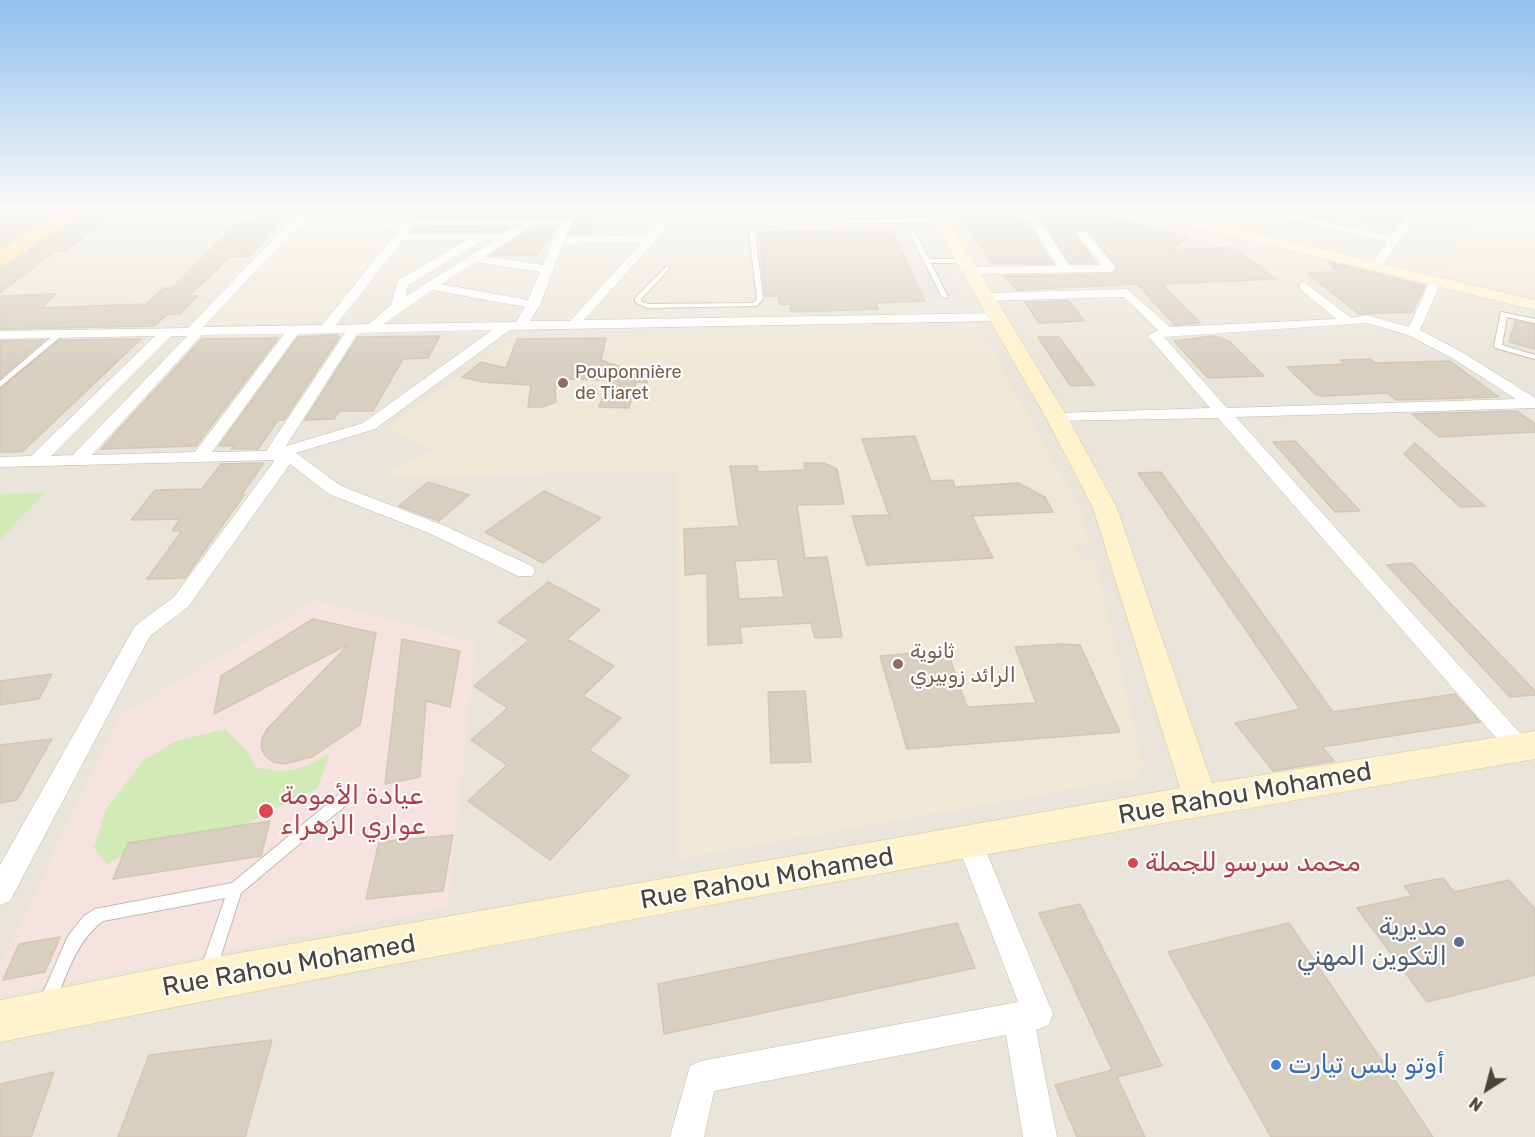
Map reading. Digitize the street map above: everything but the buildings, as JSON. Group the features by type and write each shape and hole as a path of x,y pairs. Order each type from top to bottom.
{"street":[{"path":"77,461 261,260"},
{"path":"327,329 382,260"},
{"path":"397,307 402,283 440,260"},
{"path":"373,328 386,314 471,260"},
{"path":"488,260 547,269"},
{"path":"0,462 279,455 369,426 514,326 533,304 551,260"},
{"path":"573,325 632,260"},
{"path":"965,260 1057,418 1105,508 1201,800"},
{"path":"1059,260 1065,269"},
{"path":"968,266 1110,268 1104,260"},
{"path":"1351,260 1535,305"},
{"path":"1376,266 1380,260"},
{"path":"1413,332 1436,280"},
{"path":"431,286 533,304"},
{"path":"1304,286 1348,322"},
{"path":"0,335 751,321 993,307 1127,293 1167,331"},
{"path":"1527,747 1222,413 1155,336 1167,331 1348,322 1367,319 1413,332 1457,355 1531,406"},
{"path":"0,892 142,631 181,602 279,455 354,329"},
{"path":"199,458 294,330"},
{"path":"36,462 166,332"},
{"path":"1057,418 1531,406"},
{"path":"279,455 335,490 438,530 525,571"},
{"name":"Rue Rahou Mohamed","path":"0,1021 205,980 1201,800 1527,747"},
{"path":"687,1137 701,1077 1038,1014 970,843"},
{"path":"1018,1018 1040,1137"}],"lane":[{"path":"667,268 637,299 638,302 647,306 751,306 760,299 755,260"},
{"path":"927,261 968,266"},
{"path":"927,261 945,297"},
{"path":"751,306 751,321"},
{"path":"1535,321 1504,314 1498,346 1535,357"},
{"path":"0,385 60,334"},
{"path":"42,1013 79,931 92,919 100,914 235,889 346,796"},
{"path":"205,980 235,889"}],"shaded area":[{"path":"0,260 1535,260 1535,1137 0,1137"},
{"path":"266,260 370,260 328,322 209,325"},
{"path":"1450,260 1535,260 1535,296 1443,274"},
{"path":"913,270 951,274 964,300 929,301"},
{"name":"ثانوية الرائد زوبيري","path":"981,330 1081,510 1089,545 1075,546 1080,560 1095,559 1144,768 1136,778 678,859 676,472 384,476 432,448 387,427 512,339"},
{"name":"عيادة الأمومة عواري الزهراء","path":"316,600 476,643 448,907 0,996 0,965 119,716"}],"green space":[{"path":"44,493 0,540 0,494"},
{"path":"225,729 246,749 256,767 287,771 303,767 330,753 317,789 269,811 225,837 133,851 107,864 94,848 106,809 144,760 176,741"}],"place":[{"name":"Pouponnière de Tiaret","path":"563,383"},
{"name":"ثانوية الرائد زوبيري","path":"898,664"},
{"name":"عيادة الأمومة عواري الزهراء","path":"266,811"},
{"name":"محمد سرسو للجملة","path":"1133,863"},
{"name":"مديرية التكوين المهني","path":"1459,942"},
{"name":"أوتو بلس تيارت","path":"1276,1065"}]}
